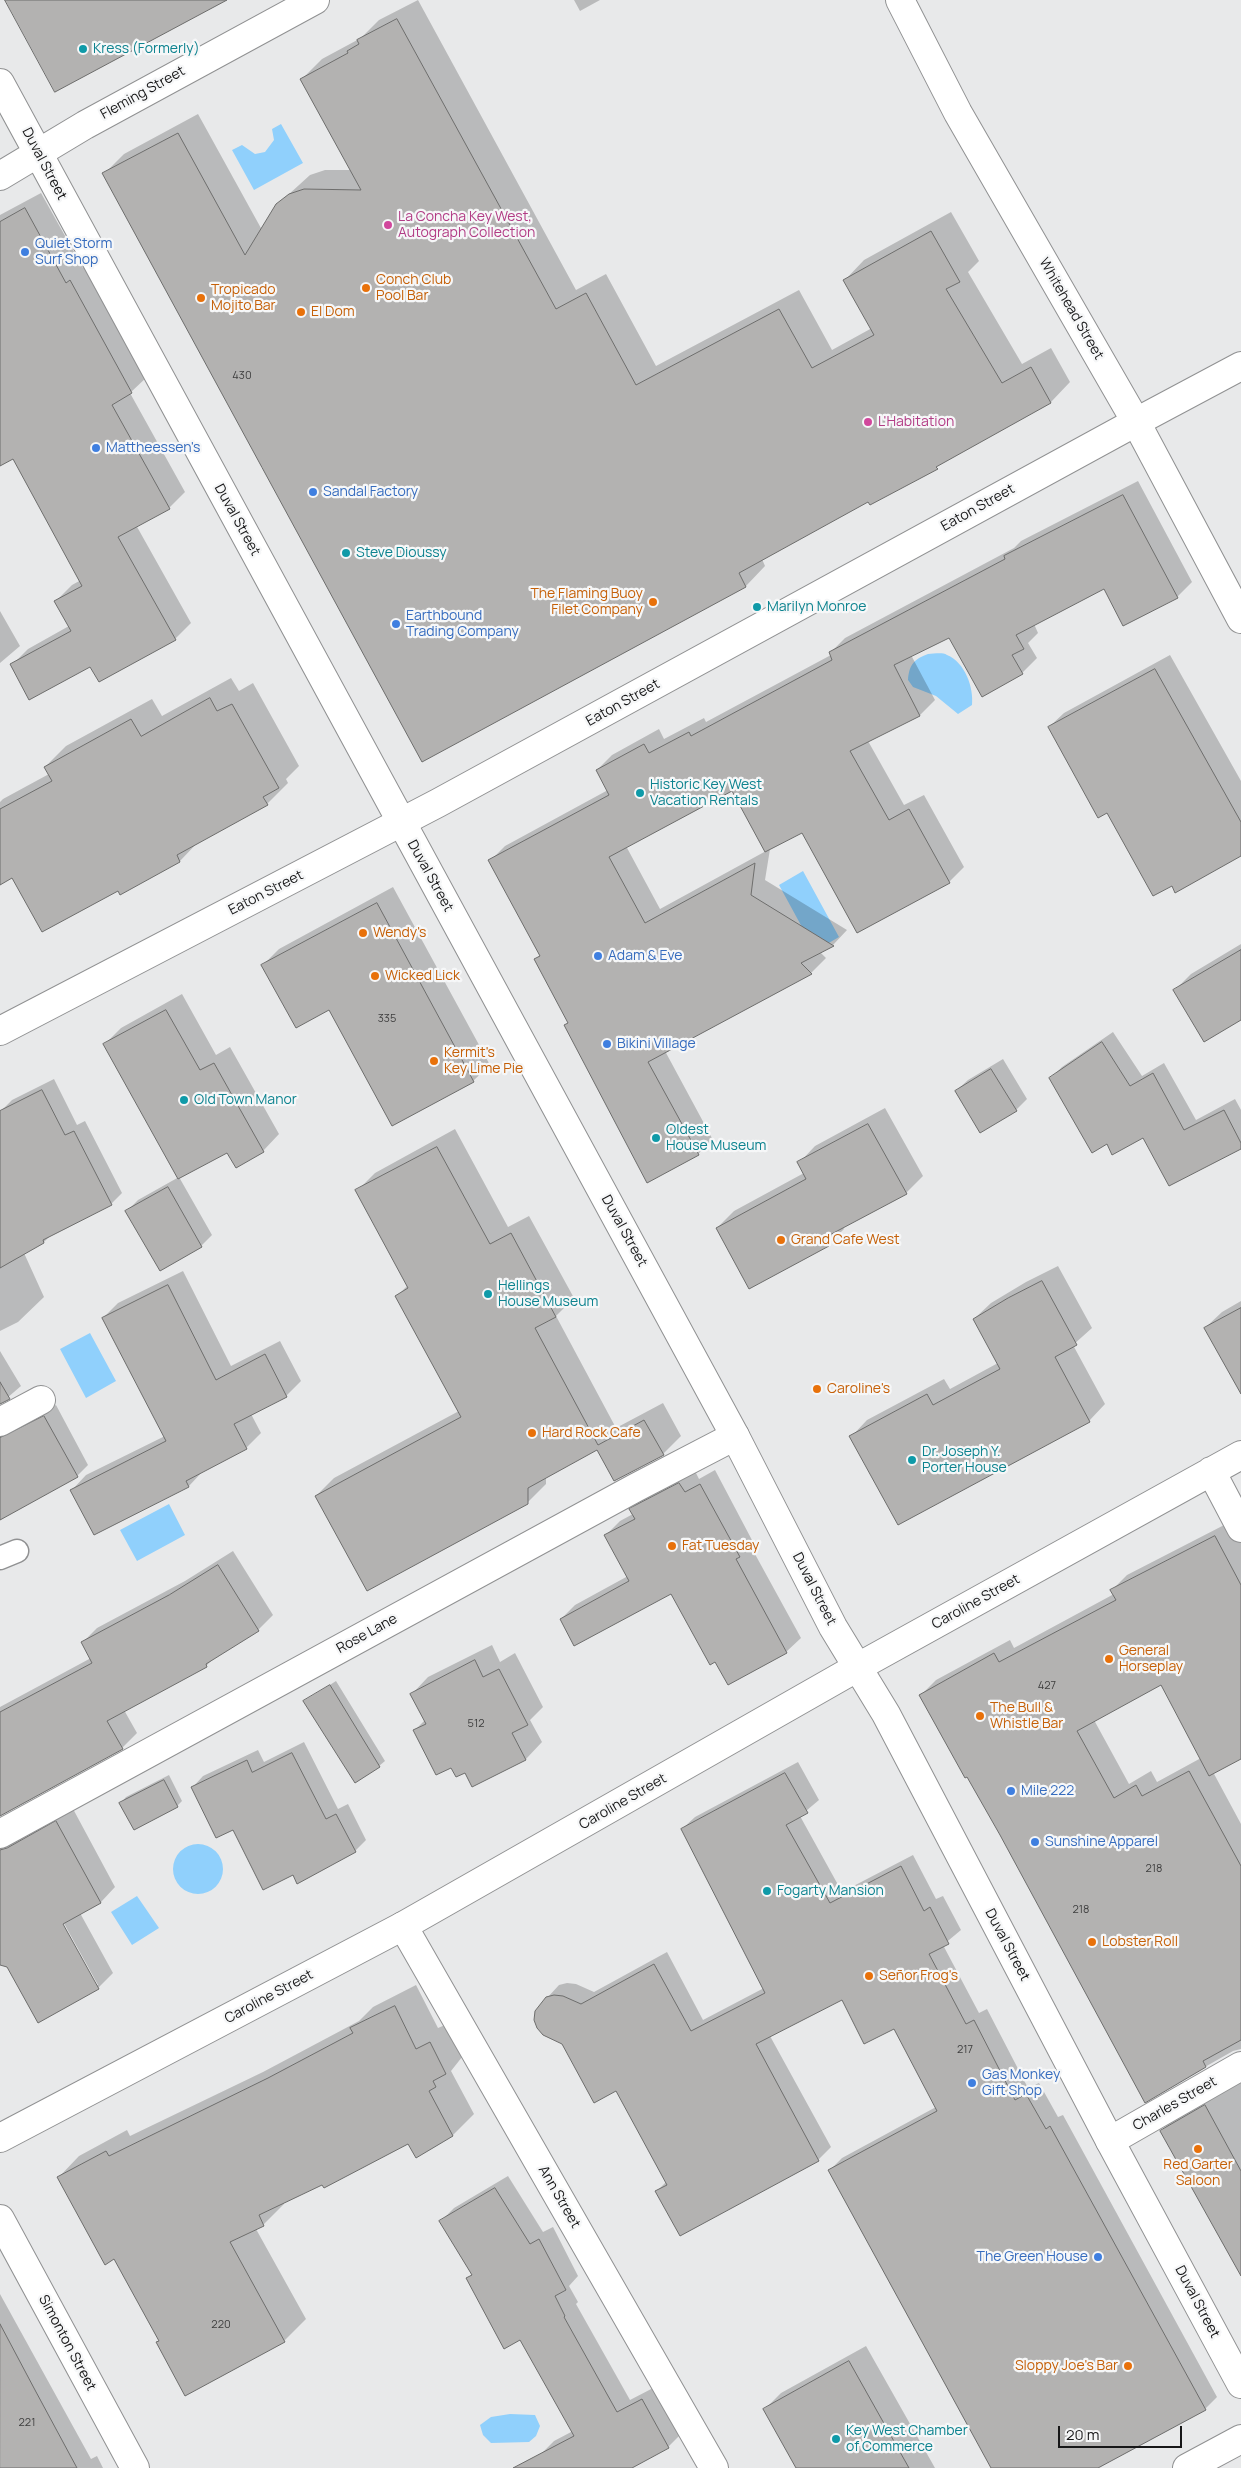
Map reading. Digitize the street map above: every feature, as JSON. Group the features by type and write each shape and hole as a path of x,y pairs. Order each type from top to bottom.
{"street":[{"name":"Fleming Street","path":"0,176 86,125 315,0"},
{"name":"Whitehead Street","path":"900,0 958,113 1136,422 1241,619"},
{"name":"Duval Street","path":"0,83 735,1436 833,1627 886,1714 1110,2141 1241,2384"},
{"name":"Eaton Street","path":"0,1031 401,822 1241,366"},
{"path":"0,1422 41,1400"},
{"name":"Rose Lane","path":"0,1834 635,1488 735,1436"},
{"name":"Caroline Street","path":"0,2138 403,1926 858,1668 1241,1455"},
{"path":"1211,1471 1241,1528"},
{"name":"Ann Street","path":"403,1926 714,2468"},
{"name":"Charles Street","path":"1110,2141 1241,2066"},
{"name":"Simonton Street","path":"0,2219 134,2468"},
{"path":"1187,2468 1241,2439"}],"water":[{"path":"281,124 303,163 254,190 232,150 242,145 255,154 265,152 274,140 272,129"},
{"path":"928,654 945,654 959,663 970,684 972,705 958,714 936,696 913,687 908,680 911,666 916,660"},
{"path":"803,871 839,937 815,951 779,885"},
{"path":"90,1333 116,1381 86,1398 60,1349"},
{"path":"169,1504 185,1535 137,1561 120,1530"},
{"path":"198,1844 216,1851 223,1869 216,1887 198,1894 180,1887 173,1869 180,1851"},
{"path":"137,1896 159,1928 132,1945 111,1912"},
{"path":"510,2414 535,2415 540,2426 536,2436 529,2442 491,2443 483,2435 480,2425 491,2417"}],"building":[{"name":"Kress (Formerly)","path":"5,0 227,0 55,92"},
{"path":"397,19 556,309 586,293 636,385 779,309 812,368 874,335 843,280 931,231 960,282 946,289 1002,383 1031,367 1051,403 936,467 938,469 870,505 868,502 739,573 746,587 422,762 102,173 178,133 245,255 276,204 289,194 304,189 361,190 300,79 348,53 347,51 359,44 357,40"},
{"path":"25,208 66,283 70,280 132,393 112,405 170,509 118,537 176,640 99,682 90,667 29,700 10,664 71,631 54,601 82,586 13,459 0,466 0,222"},
{"path":"1123,495 1178,598 1123,626 1104,589 1016,635 1024,649 1012,655 1023,674 982,697 949,638 894,665 920,716 850,751 889,820 909,809 950,883 857,933 802,833 765,852 732,791 609,857 645,923 755,863 751,895 834,946 801,963 812,974 648,1062 699,1155 647,1183 564,1025 568,1023 534,959 540,956 488,860 609,795 596,770 644,744 649,753 689,732 691,736 832,660 829,652 1005,559 1004,556"},
{"path":"1155,669 1241,822 1241,856 1175,893 1172,886 1153,896 1107,813 1098,818 1048,727"},
{"path":"210,698 217,711 232,704 279,788 263,797 268,805 177,855 180,862 120,895 118,891 42,932 12,878 0,885 0,809 52,781 44,767 131,719 141,736"},
{"path":"377,903 474,1082 392,1126 329,1010 296,1028 261,965"},
{"path":"1241,950 1241,1020 1204,1042 1173,990"},
{"name":"Old Town Manor","path":"166,1010 200,1070 214,1063 264,1152 236,1168 227,1153 178,1179 103,1044"},
{"path":"1102,1042 1130,1086 1153,1073 1184,1130 1224,1110 1241,1143 1241,1149 1169,1186 1143,1138 1112,1155 1107,1144 1092,1153 1049,1078"},
{"path":"991,1069 1017,1111 980,1133 955,1091"},
{"path":"42,1090 65,1135 74,1131 112,1205 43,1240 44,1243 0,1268 0,1111"},
{"path":"868,1124 907,1194 824,1238 829,1246 749,1289 716,1228 806,1179 797,1162"},
{"path":"437,1147 490,1244 511,1233 556,1317 535,1328 598,1445 644,1420 664,1455 614,1481 597,1450 528,1488 528,1504 367,1591 315,1496 461,1417 395,1296 408,1288 355,1190"},
{"path":"168,1187 202,1247 160,1271 125,1211"},
{"path":"1042,1281 1077,1345 1055,1357 1090,1422 898,1525 849,1436 927,1394 933,1405 1000,1369 973,1319 1008,1298"},
{"path":"168,1285 216,1380 265,1354 287,1397 234,1424 247,1449 186,1481 189,1487 94,1535 70,1490 166,1441 102,1318"},
{"path":"1241,1308 1241,1394 1204,1328"},
{"path":"0,1382 10,1399 0,1404"},
{"path":"44,1416 78,1477 0,1520 0,1438"},
{"path":"679,1483 685,1492 700,1484 740,1557 736,1559 787,1653 728,1685 715,1662 710,1665 671,1594 574,1646 560,1619 629,1581 604,1535 635,1519 629,1509"},
{"path":"1215,1536 1241,1585 1241,1759 1209,1776 1161,1685 1077,1731 1114,1798 1136,1785 1142,1796 1189,1771 1241,1866 1241,2040 1203,2061 1206,2067 1145,2103 1000,1835 967,1777 965,1778 919,1695 994,1653 999,1662 1116,1600 1110,1590"},
{"path":"218,1565 259,1631 206,1664 207,1667 107,1721 123,1749 0,1816 0,1712 92,1663 81,1642 169,1595"},
{"path":"475,1660 483,1677 499,1669 528,1725 512,1733 526,1760 472,1787 465,1773 456,1777 451,1768 436,1775 413,1730 426,1724 410,1694"},
{"path":"330,1685 380,1767 355,1783 303,1701"},
{"path":"292,1753 326,1819 336,1814 356,1852 297,1884 293,1875 263,1890 233,1830 216,1838 191,1787 247,1760 252,1772"},
{"path":"785,1773 808,1813 786,1825 830,1903 901,1866 924,1911 930,1907 949,1944 929,1954 966,2024 974,2020 1015,2100 1026,2094 1046,2129 1050,2126 1206,2410 1098,2468 991,2468 828,2170 937,2111 894,2029 864,2044 842,2000 756,2044 819,2161 680,2236 655,2191 667,2185 616,2091 594,2103 562,2044 543,2035 537,2028 534,2020 535,2011 546,1997 554,1995 563,1996 581,2004 654,1964 691,2031 765,1993 681,1829"},
{"path":"164,1780 178,1807 134,1830 119,1803"},
{"path":"56,1821 101,1903 63,1924 99,1989 38,2023 7,1967 0,1965 0,1850"},
{"path":"395,2006 416,2049 430,2042 446,2074 433,2081 436,2087 429,2091 453,2136 416,2158 408,2144 324,2188 322,2185 259,2215 264,2226 230,2242 285,2342 185,2396 156,2342 159,2341 114,2259 105,2265 57,2177 106,2151 109,2156 268,2078 353,2033 350,2028"},
{"path":"1205,2105 1241,2171 1241,2276 1160,2131"},
{"path":"495,2188 530,2244 539,2239 566,2290 555,2296 564,2317 617,2412 642,2399 669,2448 632,2468 513,2468 574,2436 520,2340 504,2349 466,2278 472,2275 439,2221"},
{"path":"0,2324 35,2390 77,2468 0,2468"},
{"name":"Key West Chamber of Commerce","path":"849,2361 909,2468 796,2468 763,2409"}],"place":[{"name":"Kress (Formerly)","path":"83,49"},
{"name":"La Concha Key West, Autograph Collection","path":"388,225"},
{"name":"Quiet Storm Surf Shop","path":"25,252"},
{"name":"Conch Club Pool Bar","path":"366,288"},
{"name":"Tropicado Mojito Bar","path":"201,298"},
{"name":"El Dom","path":"301,312"},
{"name":"L'Habitation","path":"868,422"},
{"name":"Mattheessen's","path":"96,448"},
{"name":"Sandal Factory","path":"313,492"},
{"name":"Steve Dioussy","path":"346,553"},
{"name":"The Flaming Buoy Filet Company","path":"653,602"},
{"name":"Marilyn Monroe","path":"757,607"},
{"name":"Earthbound Trading Company","path":"396,624"},
{"name":"Historic Key West Vacation Rentals","path":"640,793"},
{"name":"Wendy's","path":"363,933"},
{"name":"Adam & Eve","path":"598,956"},
{"name":"Wicked Lick","path":"375,976"},
{"name":"Bikini Village","path":"607,1044"},
{"name":"Kermit's Key Lime Pie","path":"434,1061"},
{"name":"Old Town Manor","path":"184,1100"},
{"name":"Oldest House Museum","path":"656,1138"},
{"name":"Grand Cafe West","path":"781,1240"},
{"name":"Hellings House Museum","path":"488,1294"},
{"name":"Caroline's","path":"817,1389"},
{"name":"Hard Rock Cafe","path":"532,1433"},
{"name":"Dr. Joseph Y. Porter House","path":"912,1460"},
{"name":"Fat Tuesday","path":"672,1546"},
{"name":"General Horseplay","path":"1109,1659"},
{"name":"The Bull & Whistle Bar","path":"980,1716"},
{"name":"Mile 222","path":"1011,1791"},
{"name":"Sunshine Apparel","path":"1035,1842"},
{"name":"Fogarty Mansion","path":"767,1891"},
{"name":"Lobster Roll","path":"1092,1942"},
{"name":"Señor Frog's","path":"869,1976"},
{"name":"Gas Monkey Gift Shop","path":"972,2083"},
{"name":"Red Garter Saloon","path":"1198,2149"},
{"name":"The Green House","path":"1098,2257"},
{"name":"Sloppy Joe's Bar","path":"1128,2366"},
{"name":"Key West Chamber of Commerce","path":"836,2439"}]}
